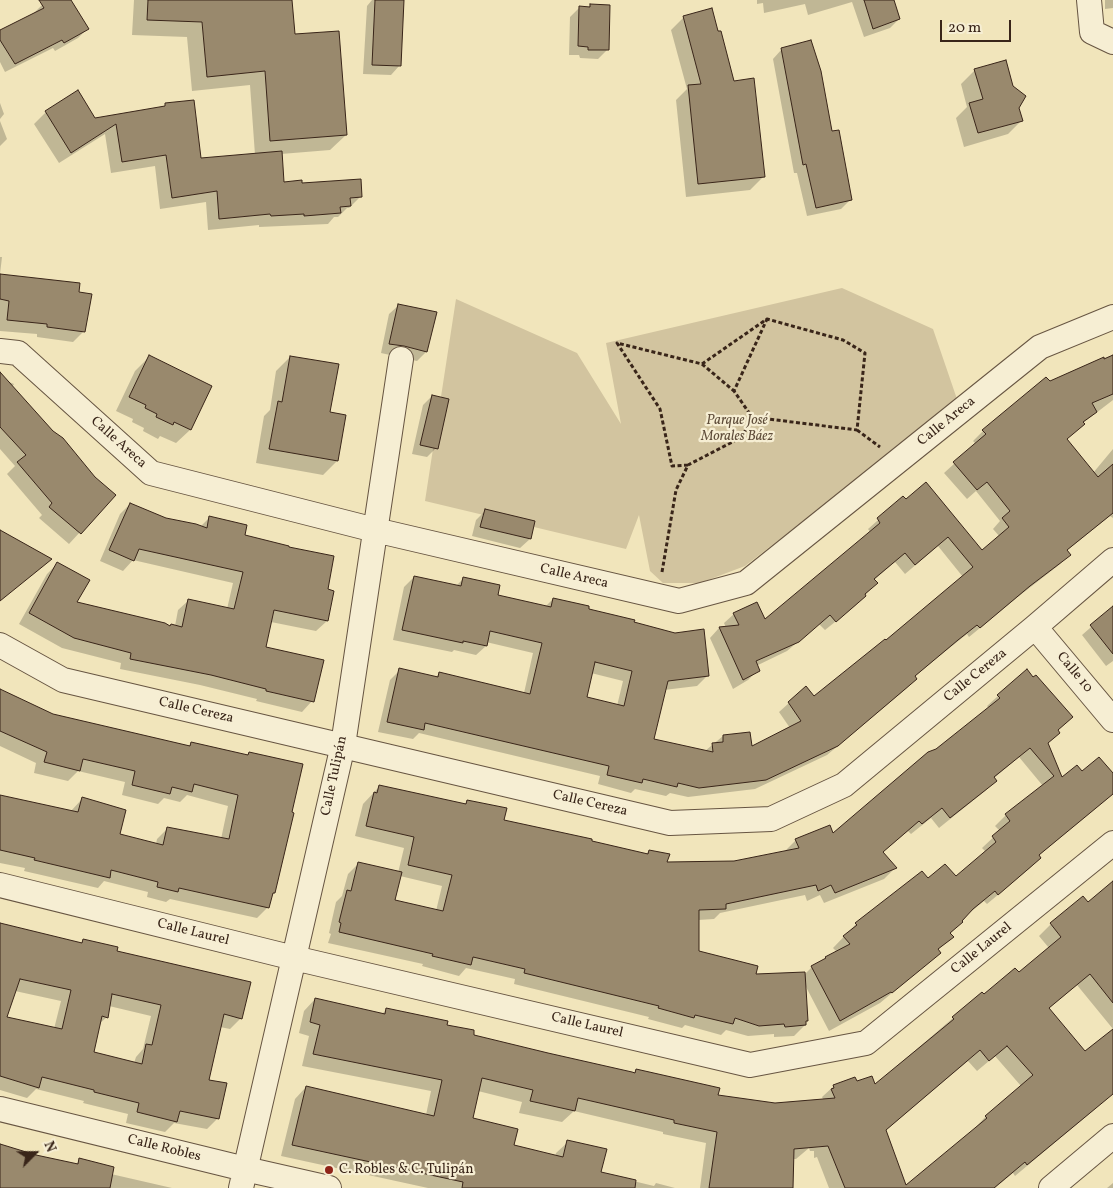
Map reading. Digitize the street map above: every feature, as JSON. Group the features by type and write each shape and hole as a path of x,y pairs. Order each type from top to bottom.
{"street":[{"path":"1089,0 1092,32 1113,42"},
{"name":"Calle Areca","path":"0,351 18,353 151,473 375,530 678,602 746,583 1040,347 1113,317"},
{"name":"Calle Tulipán","path":"243,1179 343,745 401,359"},
{"name":"Calle Cereza","path":"0,645 63,680 670,823 771,819 844,785 1113,560"},
{"name":"Calle 10","path":"1035,627 1113,720"},
{"name":"Calle Laurel","path":"0,886 294,958 750,1065 866,1043 1113,843"},
{"name":"Calle Robles","path":"0,1109 243,1179 329,1188"},
{"path":"1051,1188 1113,1136"}],"path":[{"path":"702,364 767,319"},
{"path":"734,390 767,319"},
{"path":"752,417 742,437 688,465 672,466 660,409 617,343 702,364 734,390 752,417 857,430 865,353 842,340 767,319"},
{"path":"658,597 676,490 688,465"}],"green space":[{"name":"Parque José Morales Báez","path":"842,288 933,329 958,402 745,566 700,583 663,583 650,571 639,515 626,549 425,501 456,299 577,353 621,424 606,343"}],"building":[{"path":"39,0 71,0 89,29 64,43 62,40 15,64 0,40 0,30 44,8"},
{"path":"148,0 292,0 295,34 339,31 347,135 270,141 265,71 207,77 202,22 147,20"},
{"path":"375,0 404,0 401,66 372,65"},
{"path":"864,0 894,0 900,19 873,29"},
{"path":"590,4 610,5 609,50 588,50 588,47 578,46 579,6 590,7"},
{"path":"712,8 718,31 721,31 734,81 754,78 765,177 698,184 688,85 701,84 683,16"},
{"path":"811,40 821,71 832,131 839,130 852,200 816,208 806,164 803,165 781,48"},
{"path":"1006,60 1013,86 1026,96 1019,108 1023,121 978,133 969,103 983,99 974,69"},
{"path":"78,90 95,118 165,106 165,103 194,100 201,158 282,151 284,182 302,180 302,183 361,179 362,197 350,198 351,206 340,207 341,213 304,216 304,214 271,216 270,214 219,219 217,191 172,198 166,155 122,162 116,124 71,153 45,111"},
{"path":"0,274 80,283 79,292 92,294 85,332 47,327 47,324 7,320 9,301 0,299"},
{"path":"398,304 437,312 427,352 389,344"},
{"path":"149,355 212,386 191,430 174,422 173,425 156,417 157,414 145,408 146,405 129,397"},
{"path":"1113,355 1113,394 1092,403 1097,412 1083,422 1085,424 1067,439 1098,477 1113,464 1113,513 1067,550 1071,555 980,628 977,625 958,640 915,676 917,679 838,746 766,780 699,788 678,783 677,787 643,779 642,783 607,775 609,766 425,723 424,730 387,722 399,668 438,677 439,672 530,694 542,643 490,631 487,646 402,630 414,576 461,586 463,577 500,585 498,595 551,607 553,598 589,606 589,609 635,620 634,622 675,633 704,629 709,676 668,681 654,739 713,752 712,743 723,742 723,735 750,732 752,746 801,721 788,702 806,686 814,696 886,640 973,567 948,537 915,565 905,553 874,579 878,583 836,622 830,615 799,642 756,661 760,671 743,680 719,627 739,625 733,613 757,602 765,619 880,523 877,518 903,496 906,499 926,482 982,550 1009,527 1002,518 1010,511 987,482 977,490 953,462 986,434 982,430 1046,377 1050,381 1104,357 1104,359","holes":["595,662 632,671 624,706 587,697"]},
{"path":"290,356 339,364 330,412 346,415 338,461 269,449 278,401 282,402"},
{"path":"0,372 53,431 63,438 95,477 116,495 81,534 49,507 52,503 17,462 26,455 0,427"},
{"path":"432,395 449,399 438,449 420,445"},
{"path":"130,503 166,518 207,528 209,516 247,525 245,535 289,547 334,556 328,589 334,591 328,621 274,610 266,647 324,660 314,702 266,691 266,689 211,675 130,659 131,653 74,638 29,613 57,562 90,580 77,602 165,623 170,626 171,624 182,627 188,599 234,609 243,572 139,549 134,561 109,550"},
{"path":"485,509 535,521 531,539 480,527"},
{"path":"0,530 52,559 0,601"},
{"path":"1113,606 1113,654 1090,625"},
{"path":"1027,669 1033,677 1036,675 1073,717 1058,730 1060,733 1048,743 1062,777 1077,765 1082,771 1099,757 1113,773 1113,794 1039,855 1041,858 998,895 995,891 973,909 963,922 950,933 954,937 938,949 941,953 892,993 840,1021 811,966 850,944 843,936 857,925 855,923 922,871 928,878 945,864 956,876 996,842 992,836 1010,821 1005,814 1054,776 1030,748 994,777 997,781 950,818 942,808 922,824 919,821 883,852 897,868 835,893 831,885 818,891 816,885 726,904 726,909 699,910 699,951 758,966 756,974 805,972 808,1021 806,1021 806,1025 785,1027 784,1024 759,1026 735,1018 733,1024 695,1015 694,1018 658,1008 659,1006 524,973 525,969 473,957 471,965 339,932 341,923 339,922 347,890 351,891 358,862 402,872 395,900 443,911 452,875 408,865 414,837 366,826 374,792 377,793 379,785 466,804 467,800 507,808 504,820 592,839 592,841 648,854 649,850 670,854 667,862 734,861 799,848 795,839 830,825 833,833 928,752 936,749 1000,698 997,695"},
{"path":"0,689 53,714 190,746 191,742 248,755 249,752 303,764 292,812 294,813 275,893 273,893 269,908 179,888 178,892 157,887 158,882 111,870 110,878 0,850 0,795 78,812 82,797 126,810 120,834 163,845 167,827 229,839 238,795 194,784 192,792 172,787 170,794 132,785 135,771 83,759 80,771 44,762 47,752 0,731"},
{"path":"1113,881 1113,1003 1090,974 1049,1008 1085,1051 1113,1029 1113,1094 1027,1165 1025,1162 994,1188 845,1188 828,1146 794,1149 793,1188 709,1188 717,1132 578,1098 575,1111 530,1101 533,1090 482,1078 473,1118 518,1129 514,1145 563,1157 567,1140 607,1149 601,1172 636,1180 635,1188 462,1188 463,1182 292,1145 306,1086 434,1116 442,1080 313,1054 320,1025 310,1022 315,998 385,1014 386,1008 448,1021 447,1025 474,1030 474,1035 635,1073 636,1069 720,1088 718,1095 775,1103 835,1098 831,1089 834,1088 833,1085 855,1077 857,1081 872,1076 875,1084 954,1019 952,1017 982,992 984,994 1015,968 1019,972 1061,937 1050,923 1083,896 1088,902","holes":["1007,1046 1033,1075 985,1116 987,1118 906,1185 886,1130 980,1050 989,1061"]},
{"path":"0,923 82,943 83,939 118,947 117,951 251,982 242,1019 224,1014 209,1080 227,1083 219,1119 180,1111 177,1122 137,1112 139,1103 94,1092 94,1090 42,1077 39,1088 0,1076","holes":["20,979 71,990 62,1029 7,1017","112,994 161,1005 152,1045 146,1044 142,1064 94,1052 102,1016 108,1018"]},
{"path":"0,1144 36,1155 78,1164 79,1158 114,1167 110,1188 0,1188"}],"place":[{"name":"C. Robles & C. Tulipán","path":"329,1170"}]}
